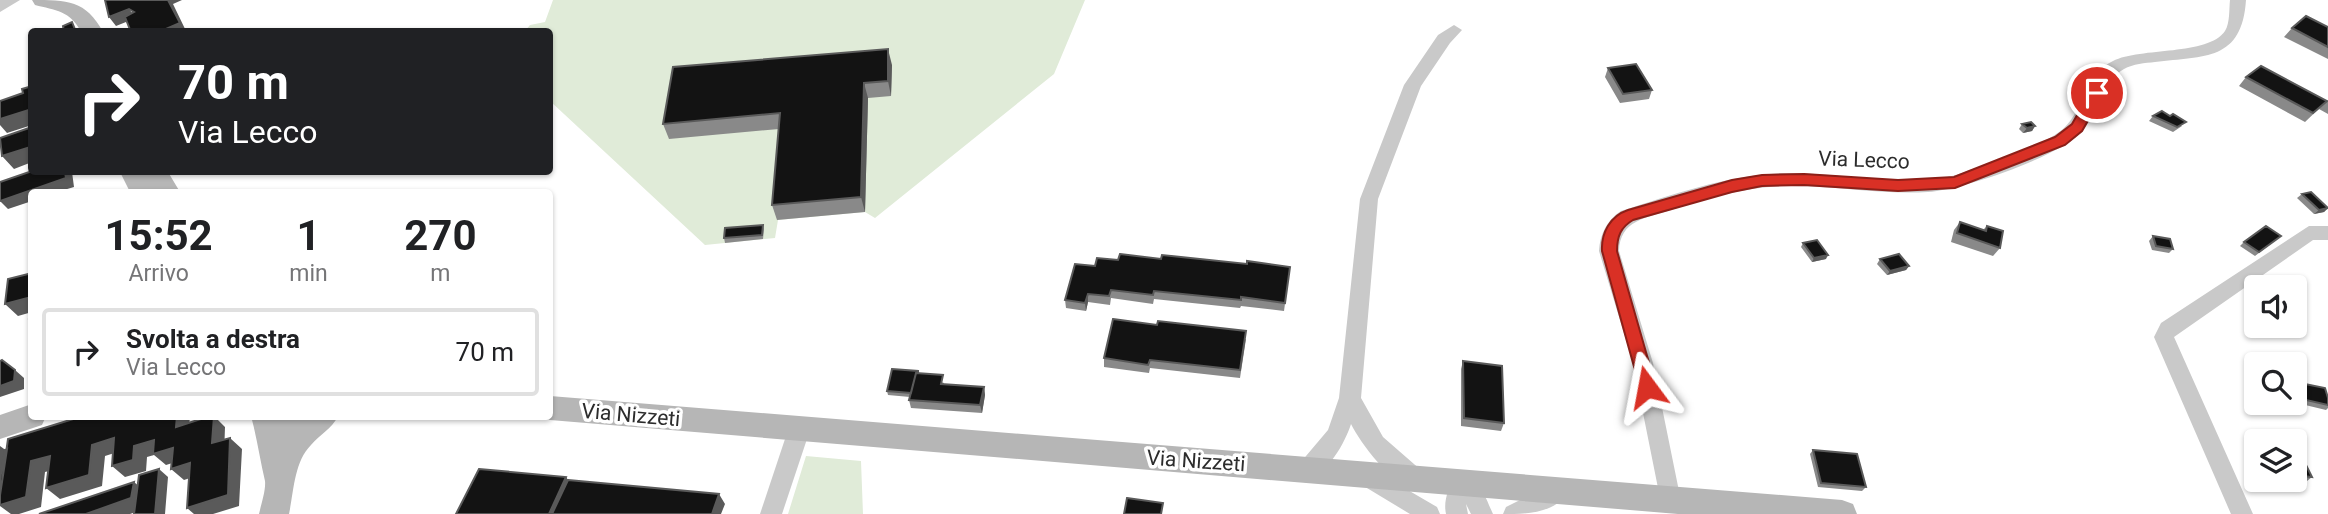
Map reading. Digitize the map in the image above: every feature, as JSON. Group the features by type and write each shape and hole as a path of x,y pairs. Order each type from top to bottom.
{"street":[{"path":"0,7 12,0"},
{"path":"43,0 72,6 86,19 90,28"},
{"path":"80,0 97,18 101,28"},
{"name":"Via Lecco","path":"1670,501 1643,363 1609,251 1609,239 1619,221 1628,216 1732,186 1762,181 1804,180 1898,185 1955,182 2060,141 2077,127 2106,75 2116,66 2130,60 2191,51 2220,43 2230,36 2234,27 2238,0"},
{"path":"1306,469 1323,454 1337,434 1350,398 1369,199 1413,85 1444,39 1454,30"},
{"path":"2242,514 2164,337 2168,329 2309,233 2328,233"},
{"path":"1350,398 1372,443 1385,457 1414,478"},
{"name":"Via Nizzeti","path":"553,408 1842,514"},
{"path":"0,427 28,417"},
{"path":"266,420 273,443 276,502"},
{"path":"276,502 294,420"},
{"path":"288,455 300,436 319,420"},
{"path":"771,514 799,430"},
{"path":"1363,474 1429,514"},
{"path":"1457,514 1455,504 1463,482"},
{"path":"1463,482 1475,498 1482,514"},
{"path":"1514,514 1561,489"}],"green space":[{"path":"553,0 1085,0 1054,74 875,218 865,212 778,220 775,238 705,245 553,104 553,28 527,28 545,22"},
{"path":"806,456 861,461 863,514 788,514"}],"building":[{"path":"105,0 168,0 180,23 168,28 129,28 125,17 134,12 129,9 109,17"},
{"path":"2306,16 2328,27 2328,47 2292,28"},
{"path":"72,22 74,28 63,28"},
{"path":"888,49 888,81 864,83 861,197 772,205 780,113 663,124 673,67"},
{"path":"1636,64 1652,90 1623,94 1608,68"},
{"path":"2261,66 2327,101 2313,113 2246,77"},
{"path":"28,87 28,110 0,119 0,101 23,93 22,89"},
{"path":"2162,111 2186,122 2177,127 2153,116"},
{"path":"2031,122 2035,126 2027,128 2022,124"},
{"path":"28,128 28,148 2,156 0,138"},
{"path":"28,172 28,175 66,175 66,178 28,189 0,201 0,182"},
{"path":"2311,192 2328,208 2319,210 2302,194"},
{"path":"1960,222 1986,231 1987,226 2003,231 2000,248 1957,233"},
{"path":"763,225 762,235 724,238 725,228"},
{"path":"2266,226 2281,236 2259,252 2244,242"},
{"path":"2153,236 2170,239 2173,249 2156,246"},
{"path":"1817,240 1828,255 1814,258 1803,243"},
{"path":"1120,254 1161,259 1162,255 1247,264 1247,261 1290,267 1285,303 1241,297 1241,300 1154,291 1153,295 1111,290 1109,296 1088,294 1085,303 1065,300 1075,264 1095,266 1097,258 1118,260"},
{"path":"1899,254 1909,266 1890,271 1880,259"},
{"path":"28,274 28,298 5,304 8,279"},
{"path":"1113,319 1246,331 1240,370 1150,360 1148,365 1104,358"},
{"path":"0,361 15,370 14,381 0,386"},
{"path":"1463,361 1502,366 1504,423 1464,418"},
{"path":"892,369 918,371 911,393 887,391"},
{"path":"916,373 943,375 941,384 984,387 980,405 909,400"},
{"path":"2307,384 2325,388 2328,405 2307,400"},
{"path":"70,420 177,420 176,427 198,420 214,420 212,443 230,438 228,495 187,508 190,463 171,469 173,448 153,454 154,440 134,446 133,460 112,466 114,438 92,445 89,475 46,488 50,456 31,461 26,497 0,505 8,439"},
{"path":"7,449 0,495 0,479"},
{"path":"1813,450 1857,454 1866,487 1821,483"},
{"path":"159,469 155,514 134,514 139,475"},
{"path":"479,469 566,477 549,514 456,514"},
{"path":"568,480 719,494 712,514 552,514"},
{"path":"134,482 131,498 86,514 39,514"},
{"path":"1127,498 1163,503 1161,514 1124,514"}],"route":[{"path":"1647,387 1643,363 1609,251 1609,239 1619,221 1628,216 1732,186 1762,181 1804,180 1898,185 1955,182 2060,141 2077,127 2097,93"}]}
